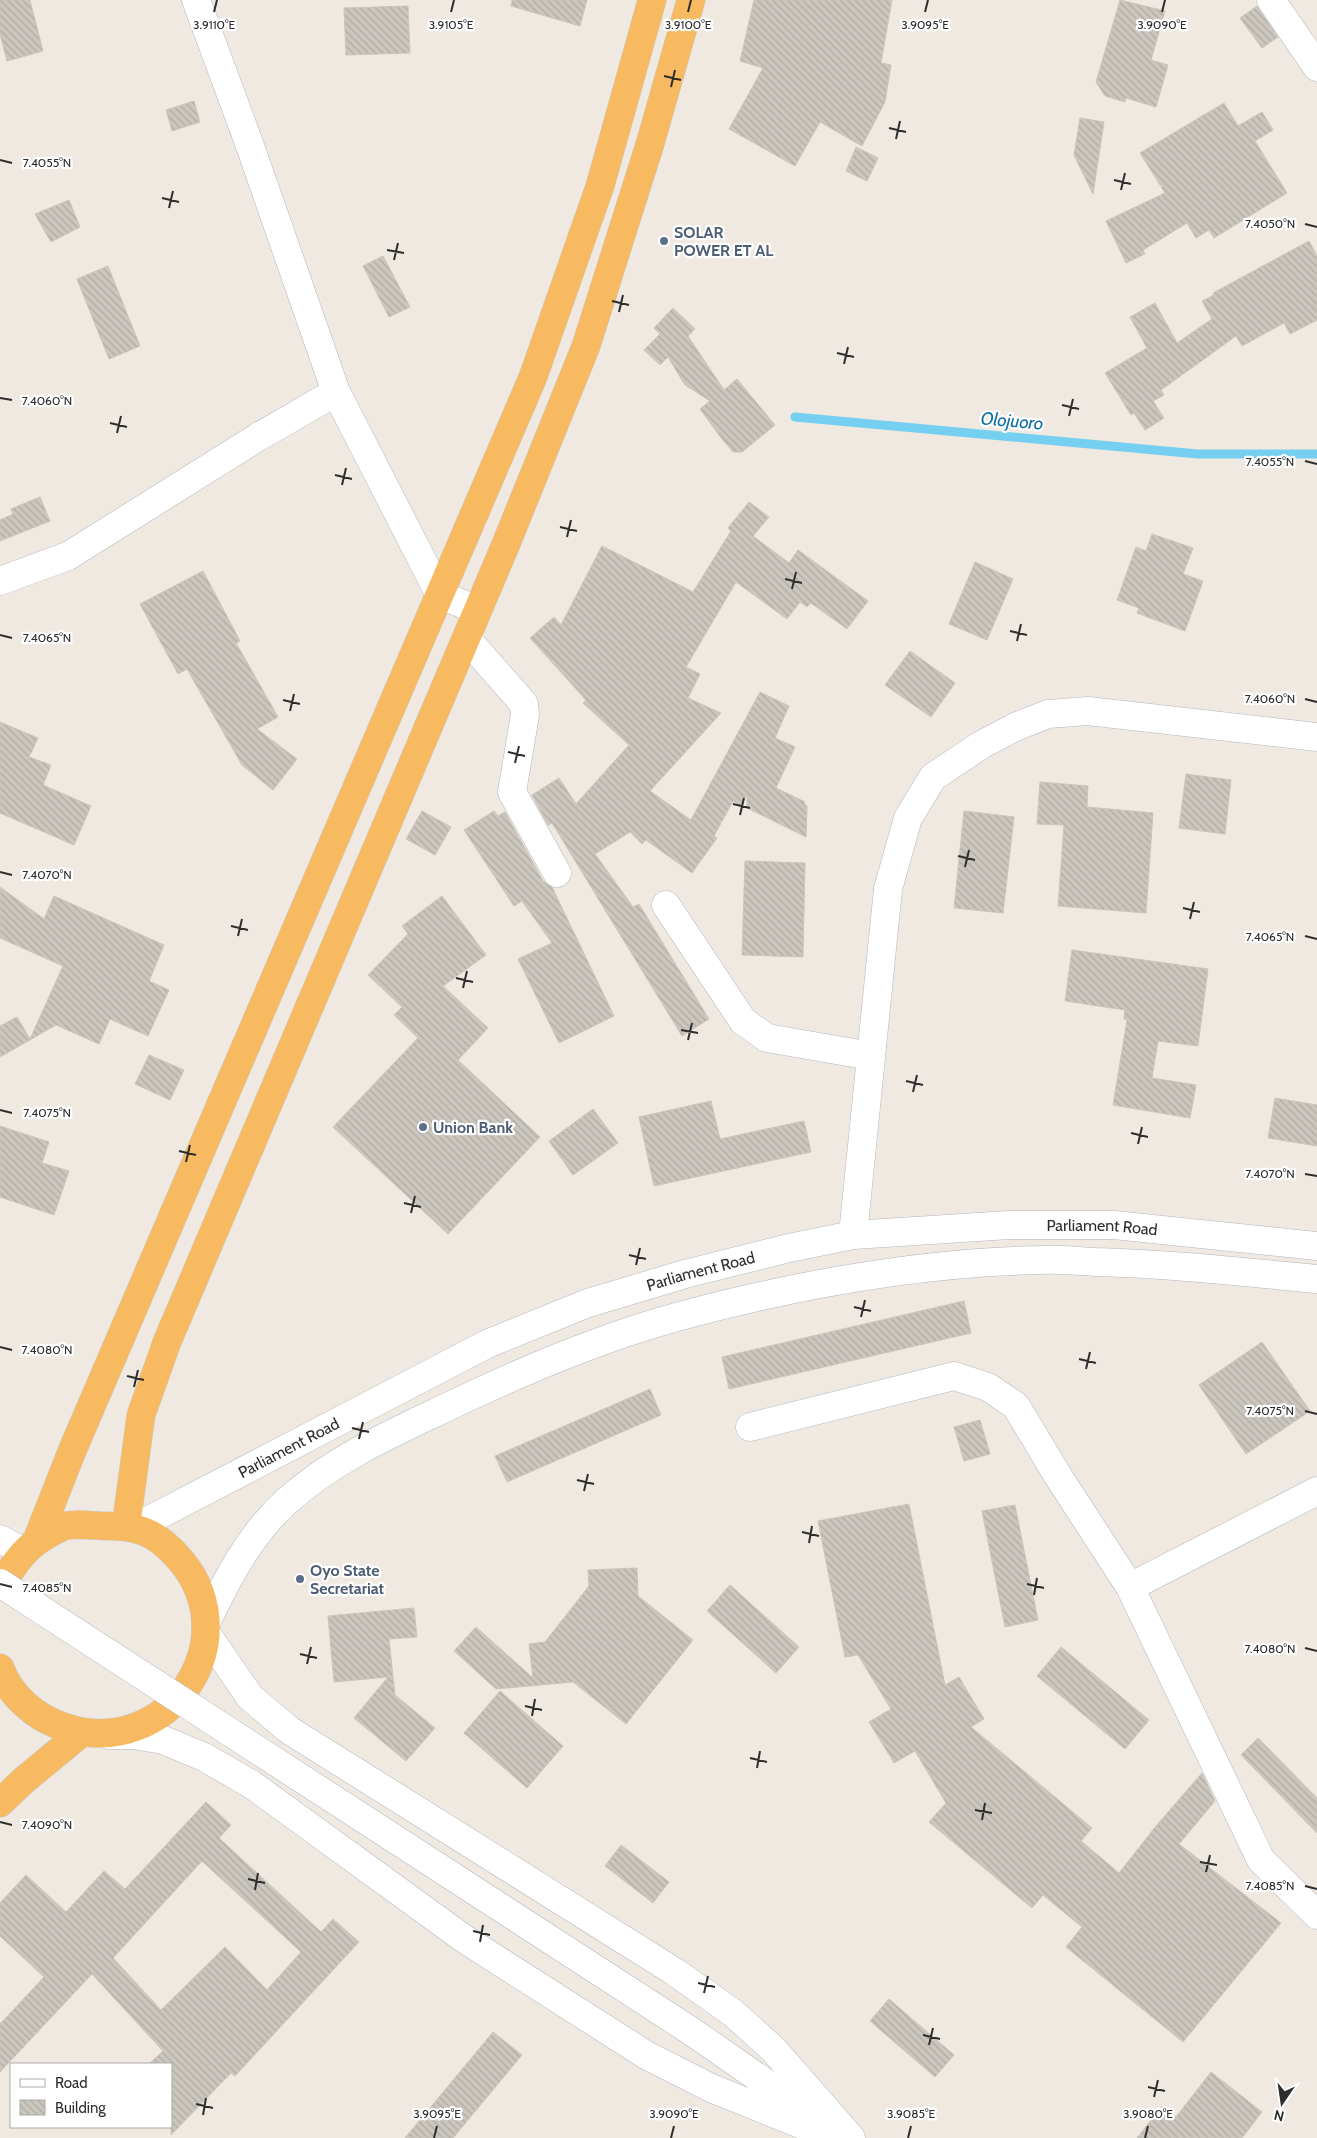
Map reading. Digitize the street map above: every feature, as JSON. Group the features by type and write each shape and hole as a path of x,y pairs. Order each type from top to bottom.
{"highway":[{"path":"0,1584 82,1426 533,377 600,186 652,0"},
{"path":"131,1526 141,1415 167,1342 478,610 586,346 647,153 691,0"},
{"path":"0,1668 3,1677 23,1703 50,1723 91,1734 140,1727 174,1705 197,1672 206,1628 200,1592 186,1565 164,1542 131,1526 66,1526 20,1544"},
{"path":"0,1803 23,1781 91,1734"}],"street":[{"path":"196,0 249,143 336,392 440,595 478,610"},
{"path":"1271,0 1317,67"},
{"path":"0,581 68,556 258,437 336,392"},
{"path":"466,638 524,704 525,715 512,792 557,873"},
{"path":"853,1235 888,889 908,818 933,777 981,745 1015,727 1048,714 1088,711 1317,736"},
{"path":"666,905 743,1021 767,1038 871,1056"},
{"name":"Parliament Road","path":"131,1526 487,1344 588,1303 685,1274 789,1248 853,1235 1009,1225 1114,1225 1317,1246"},
{"name":"Parliament Road","path":"206,1628 224,1586 256,1535 287,1501 321,1475 385,1438 506,1378 596,1343 698,1311 807,1286 919,1268 1041,1260 1153,1264 1317,1280"},
{"path":"750,1427 954,1376 988,1387 1016,1406 1058,1476 1130,1587 1261,1860 1317,1915"},
{"path":"1130,1587 1317,1491"},
{"path":"0,1584 691,2031 845,2138"},
{"path":"206,1628 250,1697 289,1730 675,1972 733,2013 773,2049 851,2138"},
{"path":"91,1734 134,1735 164,1740 204,1757 251,1784 463,1938 646,2054 710,2088 835,2138"}],"building":[{"path":"0,0 30,0 43,51 7,61 0,34"},
{"path":"512,0 587,0 580,26 511,6"},
{"path":"754,0 892,0 881,63 891,65 885,102 862,146 820,122 795,166 729,129 763,68 740,61"},
{"path":"1120,0 1165,11 1151,60 1168,65 1156,107 1126,98 1125,102 1105,96 1096,82"},
{"path":"408,6 410,53 346,55 344,8"},
{"path":"1257,6 1278,37 1262,48 1240,18"},
{"path":"194,101 200,122 172,131 166,110"},
{"path":"1224,103 1238,126 1262,112 1273,130 1255,141 1287,193 1214,238 1209,230 1196,238 1187,223 1143,250 1145,254 1126,263 1106,221 1165,193 1161,187 1164,185 1160,185 1140,153"},
{"path":"1080,118 1104,122 1093,194 1074,155"},
{"path":"856,147 878,158 867,181 846,171"},
{"path":"69,200 80,227 51,242 35,214"},
{"path":"1309,241 1317,256 1317,320 1290,334 1284,323 1242,346 1236,336 1161,390 1164,395 1153,401 1164,418 1145,430 1134,413 1131,415 1105,373 1147,348 1130,317 1155,303 1177,343 1212,319 1202,301 1214,295 1213,293"},
{"path":"383,256 410,307 389,317 363,266"},
{"path":"108,266 140,346 109,359 77,279"},
{"path":"673,308 695,329 688,336 724,390 737,379 775,425 742,452 733,452 722,439 700,409 710,401 685,385 668,357 660,365 644,350 660,334 654,328"},
{"path":"40,497 50,521 0,541 0,520 13,514 11,509"},
{"path":"749,502 769,517 753,536 789,563 798,550 868,601 847,629 811,603 807,607 800,602 787,619 736,582 686,667 700,674 688,698 721,713 650,791 691,820 760,692 789,706 775,738 795,747 776,788 805,802 804,804 807,806 806,837 747,808 747,795 740,805 733,801 714,836 717,838 692,873 646,840 642,844 630,832 595,854 633,907 639,904 709,1019 682,1036 552,823 548,825 532,795 559,778 576,804 629,745 583,703 586,700 530,638 554,617 561,625 602,546 693,592 731,531 728,528"},
{"path":"1152,534 1193,548 1183,574 1203,581 1185,631 1137,613 1139,608 1117,600 1136,547 1146,551"},
{"path":"975,562 1013,579 987,640 949,624"},
{"path":"203,571 240,641 236,643 278,717 257,729 297,759 273,790 242,765 187,669 178,674 140,604"},
{"path":"910,651 955,683 931,717 885,685"},
{"path":"0,722 38,738 29,757 51,765 43,785 91,806 74,845 0,813"},
{"path":"1186,774 1231,780 1225,834 1179,828"},
{"path":"1040,782 1088,786 1087,807 1153,813 1146,913 1058,906 1064,825 1037,824"},
{"path":"422,811 451,827 435,855 406,839"},
{"path":"494,811 498,816 505,812 543,881 552,887 614,1016 559,1043 518,959 552,943 522,901 514,906 464,830"},
{"path":"964,811 1014,817 1003,913 954,908"},
{"path":"745,861 805,863 803,957 742,955"},
{"path":"0,887 44,919 54,896 164,945 149,981 169,990 148,1036 110,1019 99,1044 56,1025 0,1057 0,1026 17,1017 30,1039 63,966 0,938"},
{"path":"442,896 486,955 443,986 488,1028 458,1060 540,1137 448,1234 333,1127 418,1038 394,1015 402,1007 368,975 408,934 402,926"},
{"path":"1072,950 1208,969 1198,1046 1158,1041 1152,1078 1196,1085 1190,1118 1113,1105 1127,1020 1124,1019 1125,1010 1065,1001"},
{"path":"149,1055 184,1070 170,1100 135,1084"},
{"path":"1275,1098 1317,1105 1317,1146 1268,1138"},
{"path":"711,1101 720,1139 804,1121 811,1152 654,1186 639,1117"},
{"path":"593,1109 618,1143 573,1175 549,1141"},
{"path":"0,1126 49,1142 42,1163 69,1171 54,1215 0,1197"},
{"path":"964,1301 971,1333 729,1389 722,1357"},
{"path":"1262,1342 1310,1411 1246,1454 1199,1385"},
{"path":"650,1389 661,1415 507,1482 495,1456"},
{"path":"980,1420 990,1454 964,1461 954,1427"},
{"path":"909,1504 945,1685 959,1677 984,1719 971,1727 1092,1828 1081,1841 1119,1873 1156,1826 1202,1773 1215,1801 1179,1844 1281,1923 1183,2042 1066,1947 1082,1927 1043,1895 1032,1908 929,1822 946,1803 915,1751 894,1763 869,1722 891,1709 858,1655 845,1657 818,1521"},
{"path":"1015,1505 1038,1620 1005,1627 982,1511"},
{"path":"637,1568 638,1596 693,1640 626,1724 573,1682 496,1689 454,1651 476,1627 533,1678 529,1644 545,1642 589,1586 588,1570"},
{"path":"730,1585 799,1647 776,1673 707,1611"},
{"path":"414,1608 417,1637 389,1639 395,1695 435,1728 406,1761 354,1718 388,1677 334,1682 328,1616"},
{"path":"1061,1647 1149,1720 1125,1749 1037,1676"},
{"path":"500,1691 563,1746 527,1788 464,1733"},
{"path":"1258,1738 1317,1798 1317,1833 1241,1755"},
{"path":"206,1802 231,1825 219,1838 321,1932 333,1919 359,1942 235,2076 231,2073 171,2135 172,2063 150,2063 163,2051 92,1974 0,2072 0,2024 44,1977 0,1936 0,1903 26,1875 66,1912 104,1871 125,1889","holes":["202,1861 301,1952 267,1990 225,1947 161,2010 113,1958"]},
{"path":"621,1845 669,1882 653,1903 605,1866"},
{"path":"889,1999 954,2055 935,2077 870,2021"},
{"path":"493,2032 522,2055 453,2138 405,2138"},
{"path":"1211,2072 1262,2112 1242,2138 1137,2138 1162,2106 1176,2117"}],"waterway":[{"name":"Olojuoro","path":"795,417 1198,454 1317,454"}],"place":[{"name":"SOLAR POWER ET AL","path":"664,241"},
{"name":"Union Bank","path":"423,1127"},
{"name":"Oyo State Secretariat","path":"300,1579"}]}
